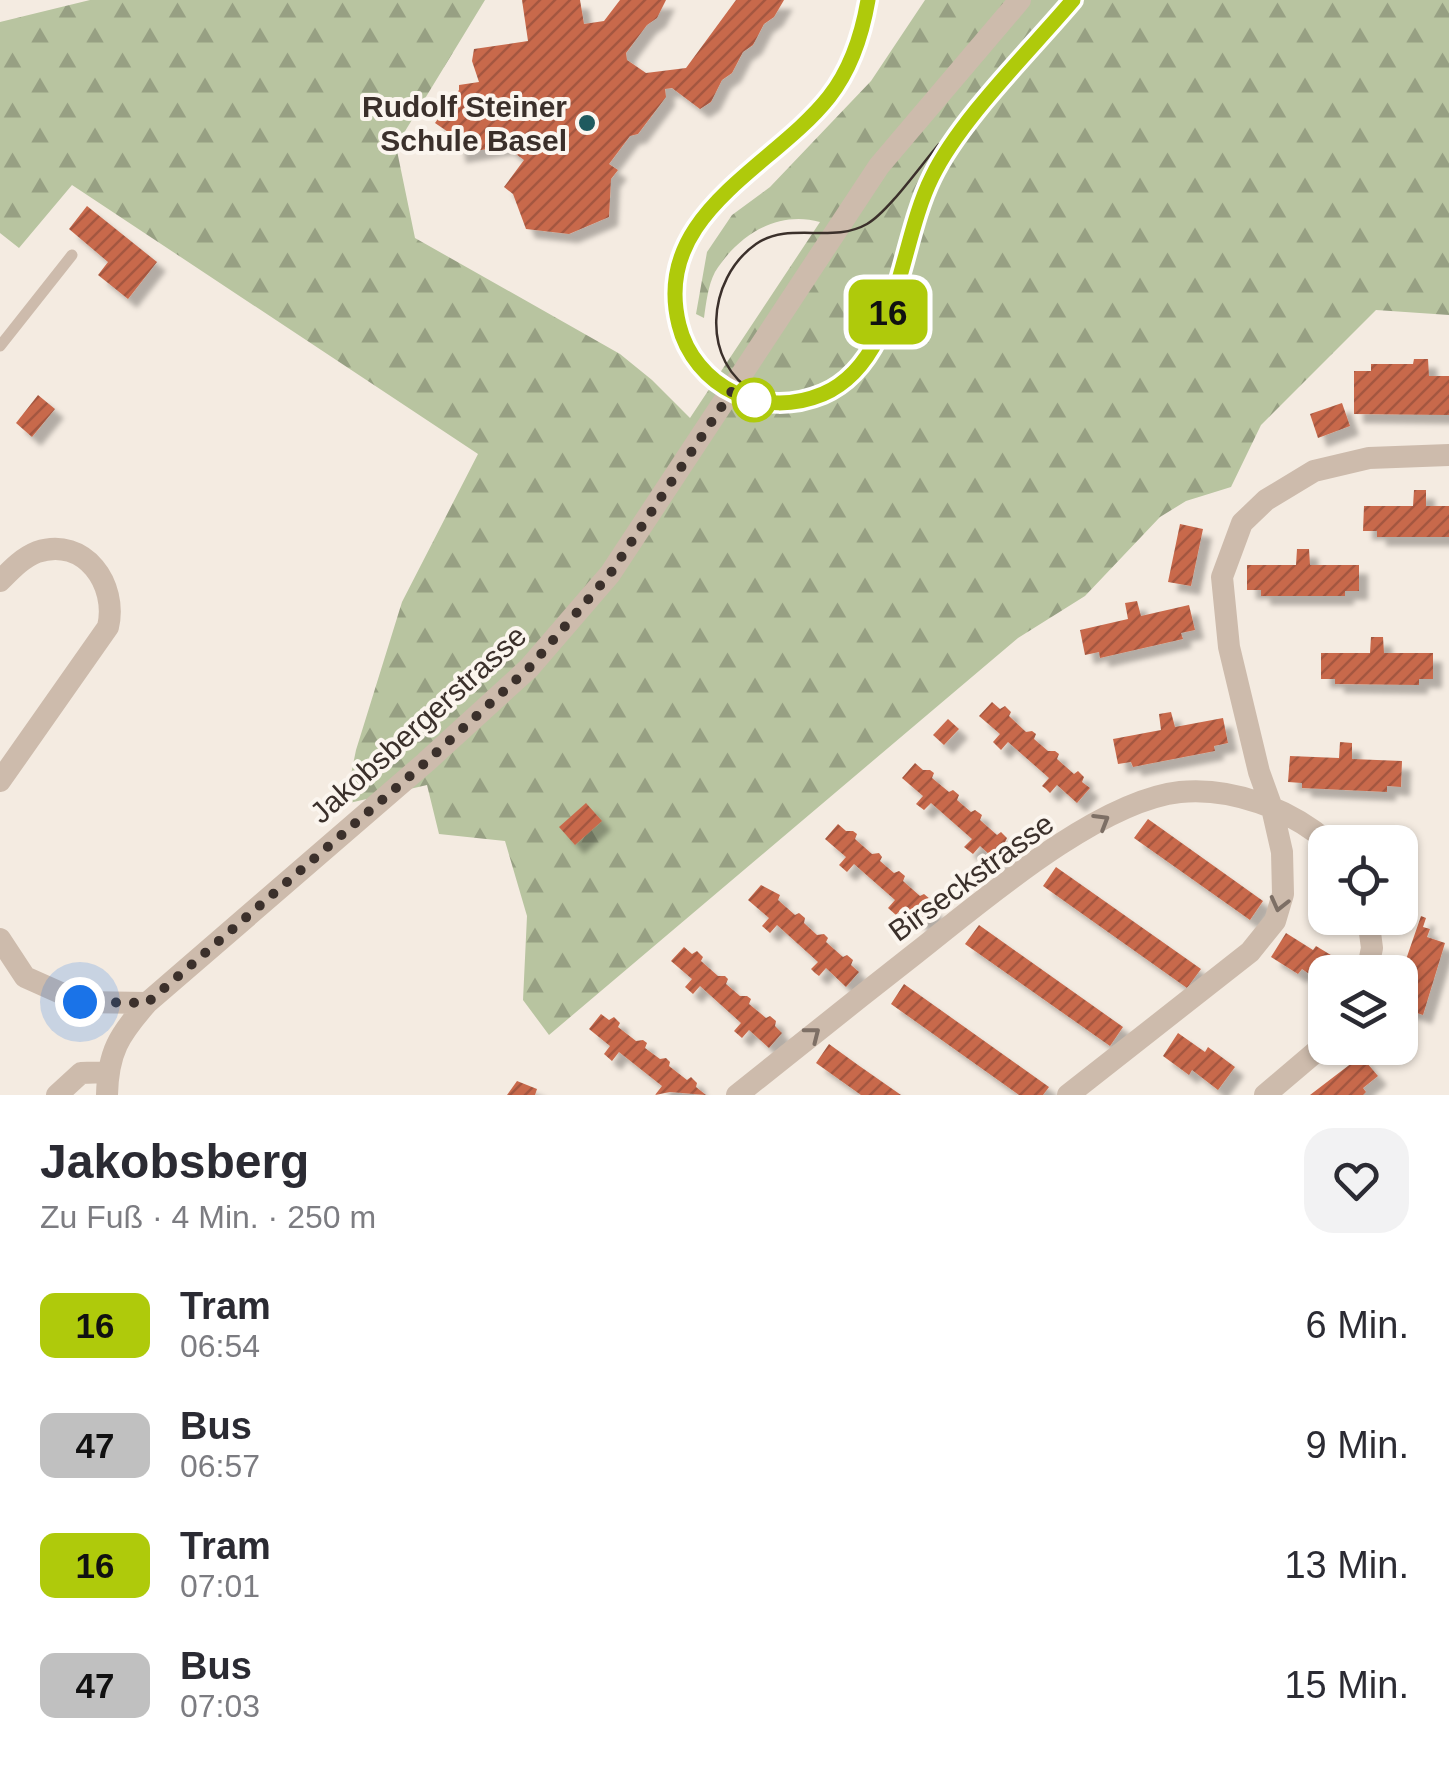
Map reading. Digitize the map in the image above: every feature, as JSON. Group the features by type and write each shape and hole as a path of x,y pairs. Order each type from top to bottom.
{"street":[{"name":"Jakobsbergerstrasse","path":"108,1084 112,1052 147,1003 529,668 610,574 880,166 1020,0"},
{"path":"1068,1095 1250,952 1275,921 1283,894 1282,852 1229,647 1222,577 1242,523 1266,500 1314,471 1369,458 1449,455"},
{"path":"0,581 18,563 39,552 62,550 84,557 101,575 109,593 111,612 108,628 0,781"},
{"name":"Birseckstrasse","path":"736,1095 1026,866 1126,807 1181,792 1235,796 1308,825"},
{"path":"0,940 25,977 80,1002 147,1003"},
{"path":"1266,1095 1308,1059"},
{"path":"56,1095 81,1073 108,1084"}],"lane":[{"path":"0,346 72,255"}],"green space":[{"path":"90,0 485,0 396,146 415,238 620,354 690,418 820,222 804,219 774,223 747,237 715,272 704,318 696,314 707,252 732,215 770,187 871,81 925,0 1449,0 1449,315 1376,310 1261,425 1231,487 1186,501 1160,517 1085,596 1018,638 549,1035 523,1000 527,916 505,841 439,834 427,785 345,804 356,750 402,602 478,454 72,185 19,248 0,233 0,22"}],"building":[{"path":"522,0 580,0 584,24 604,21 620,0 666,0 657,18 626,53 627,60 646,73 686,68 736,0 784,0 753,45 743,52 732,73 722,80 711,102 700,109 672,88 665,89 666,97 609,164 618,170 611,179 609,217 569,234 526,229 513,194 504,187 524,160 505,146 457,154 454,136 435,123 459,85 479,82 472,61 474,49 528,41"},
{"path":"87,206 157,262 128,299 98,275 108,262 69,229"},
{"path":"1414,359 1428,359 1429,376 1449,376 1449,415 1354,414 1354,371 1371,371 1371,364 1413,364"},
{"path":"38,395 55,409 32,437 16,423"},
{"path":"1342,403 1350,426 1318,438 1310,414"},
{"path":"1414,490 1426,490 1426,506 1449,506 1449,537 1377,537 1377,531 1363,531 1364,506 1413,506"},
{"path":"1180,524 1203,529 1191,586 1168,582"},
{"path":"1297,549 1309,549 1310,565 1359,565 1359,591 1345,591 1345,596 1261,596 1261,590 1247,590 1247,565 1296,565"},
{"path":"1137,601 1141,616 1189,605 1195,630 1181,633 1183,639 1100,658 1099,652 1085,655 1080,630 1128,619 1125,603"},
{"path":"1371,637 1383,637 1384,653 1433,653 1433,679 1419,679 1419,685 1335,684 1335,679 1321,679 1321,653 1370,653"},
{"path":"992,702 1000,709 1005,706 1011,712 1009,716 1026,732 1036,734 1034,739 1048,751 1059,754 1057,759 1074,774 1078,771 1084,777 1082,782 1090,788 1077,803 1057,785 1050,793 1042,786 1049,778 1008,742 1001,750 993,742 1000,734 979,716"},
{"path":"1171,712 1175,727 1223,718 1228,743 1214,746 1215,751 1133,767 1131,762 1118,764 1113,739 1161,730 1159,714"},
{"path":"948,719 959,729 944,745 933,735"},
{"path":"1340,742 1352,743 1352,759 1402,761 1401,787 1387,786 1387,792 1302,788 1302,783 1288,782 1290,756 1339,758"},
{"path":"915,763 934,773 932,778 959,795 957,800 971,812 982,815 980,820 997,835 1001,832 1007,838 1005,842 1013,850 1000,864 980,846 973,854 964,847 972,839 931,803 924,810 916,804 923,796 902,778"},
{"path":"586,803 602,821 575,845 559,827"},
{"path":"1148,819 1263,901 1250,920 1134,838"},
{"path":"838,824 857,834 855,839 872,854 879,853 880,861 894,873 899,871 905,876 903,881 920,896 924,894 930,899 928,904 936,911 923,926 903,907 896,915 888,908 895,900 854,864 847,872 839,865 846,857 825,839"},
{"path":"1056,867 1201,969 1187,988 1043,886"},
{"path":"761,885 780,895 778,900 795,915 799,913 805,918 804,923 817,935 824,934 826,942 843,957 847,955 853,960 851,965 859,972 846,987 826,968 819,976 815,973 811,969 818,962 777,925 770,933 762,926 769,918 748,900"},
{"path":"1421,916 1426,918 1423,927 1430,929 1427,937 1445,943 1423,1015 1418,1013 1418,955 1408,955 1414,935 1418,935"},
{"path":"979,925 1123,1027 1110,1046 965,944"},
{"path":"1286,933 1313,950 1316,946 1331,955 1308,955 1308,973 1302,969 1298,974 1271,957"},
{"path":"684,947 692,954 697,951 703,957 701,961 718,976 728,979 726,984 740,996 751,999 749,1004 766,1018 770,1016 776,1021 775,1026 782,1033 769,1048 749,1030 742,1038 734,1031 741,1023 700,986 693,994 685,987 692,979 671,961"},
{"path":"904,984 1049,1087 1043,1095 1019,1095 891,1004"},
{"path":"601,1014 609,1020 614,1017 620,1023 618,1027 636,1041 647,1043 645,1048 660,1059 666,1058 669,1066 687,1080 691,1077 706,1095 655,1095 662,1086 619,1052 612,1061 604,1054 610,1046 589,1029"},
{"path":"1178,1033 1205,1052 1208,1047 1235,1067 1218,1090 1192,1070 1189,1075 1163,1056"},
{"path":"829,1044 901,1095 861,1095 816,1063"},
{"path":"1349,1065 1369,1065 1378,1076 1363,1088 1363,1095 1310,1095"},
{"path":"517,1081 537,1089 535,1095 507,1095"}],"tram line":[{"path":"868,0 854,51 829,97 722,196 699,223 683,253 675,286 679,325 686,344 711,377 747,398 777,403 808,399 839,384 862,362 892,302 935,171 981,105 1073,0"},
{"name":"16","path":"868,0 854,52 832,94 795,134 711,207 682,255 676,306 684,341 718,384 759,402 813,398 834,388 862,365 886,319 913,225 934,173 959,136 1073,0"},
{"path":"756,393 725,362 718,342 719,299 739,259 769,237 840,232 867,224 894,199 939,144"}],"place":[{"name":"Rudolf Steiner Schule Basel","path":"587,123"}],"route":[{"path":"80,1002 147,1003 426,762 529,668 610,574 732,391 754,400"}]}
